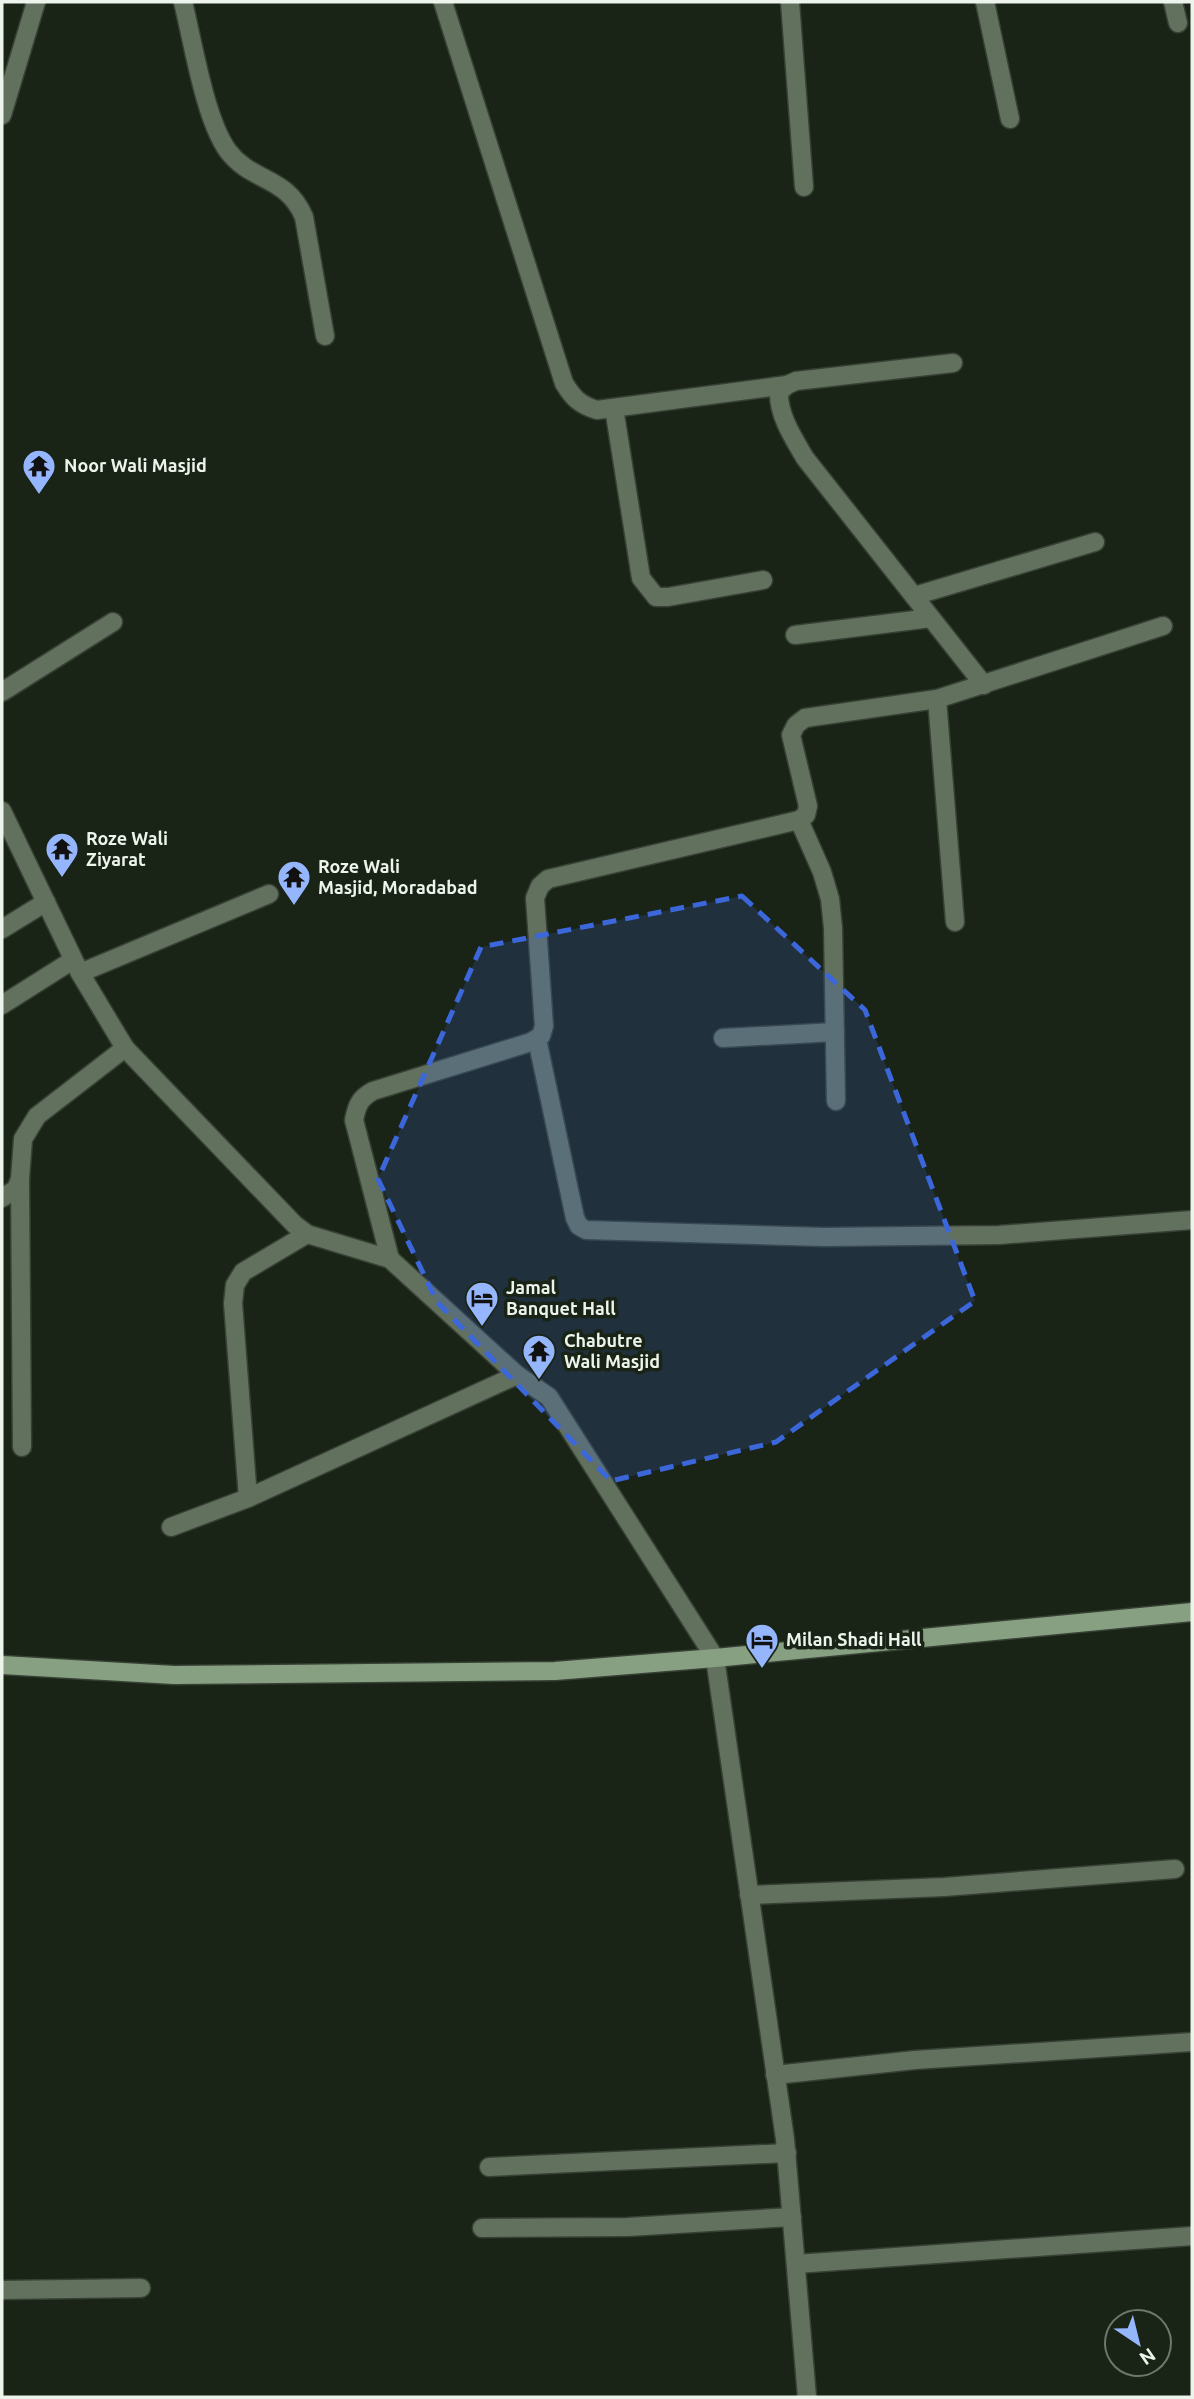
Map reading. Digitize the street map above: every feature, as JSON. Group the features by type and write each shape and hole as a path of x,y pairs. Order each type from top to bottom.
{"street":[{"path":"2,115 36,2"},
{"path":"183,2 216,133 229,153 245,168 286,190 298,201 304,217 325,336"},
{"path":"443,2 564,383 571,396 583,406 597,410 787,385 796,381 953,363"},
{"path":"790,2 804,187"},
{"path":"985,2 1010,118"},
{"path":"1173,2 1178,23"},
{"path":"787,385 779,392 779,402 792,437 805,458 984,685"},
{"path":"614,408 641,578 648,589 656,597 668,597 763,580"},
{"path":"914,596 1095,542"},
{"path":"795,635 931,618"},
{"path":"2,692 113,622"},
{"path":"390,1259 354,1120 356,1107 362,1097 373,1091 531,1042 541,1036 544,1027 535,898 540,886 548,879 799,820 806,815 808,806 791,735 796,725 805,718 937,699 1163,625"},
{"path":"937,699 955,922"},
{"path":"2,811 77,966 125,1048 295,1225 307,1234 390,1259 517,1375 550,1397 715,1658 787,2153 807,2397"},
{"path":"799,820 822,872 830,899 833,928 836,1101"},
{"path":"2,1005 77,966 269,894"},
{"path":"2,929 46,902"},
{"path":"723,1038 835,1032"},
{"path":"537,1039 575,1218 579,1226 586,1230 824,1237 999,1235 1192,1220"},
{"path":"22,1447 20,1178 23,1139 37,1116 125,1048"},
{"path":"2,1198 16,1189 20,1178"},
{"path":"248,1498 233,1303 235,1285 243,1272 307,1234"},
{"path":"171,1527 248,1498 517,1375"},
{"path":"2,1665 174,1675 555,1671 1192,1612"},
{"path":"748,1895 944,1888 1175,1869"},
{"path":"775,2075 915,2060 1192,2042"},
{"path":"489,2167 787,2153"},
{"path":"482,2228 628,2227 792,2217"},
{"path":"796,2264 1192,2236"},
{"path":"2,2290 141,2288"}],"highlighted area":[{"path":"742,896 865,1010 975,1301 776,1442 611,1481 437,1302 378,1179 481,947"}],"place":[{"name":"Noor Wali Masjid","path":"39,496"},
{"name":"Roze Wali Ziyarat","path":"62,879"},
{"name":"Roze Wali Masjid, Moradabad","path":"294,907"},
{"name":"Jamal Banquet Hall","path":"482,1328"},
{"name":"Chabutre Wali Masjid","path":"539,1381"},
{"name":"Milan Shadi Hall","path":"762,1670"}]}
